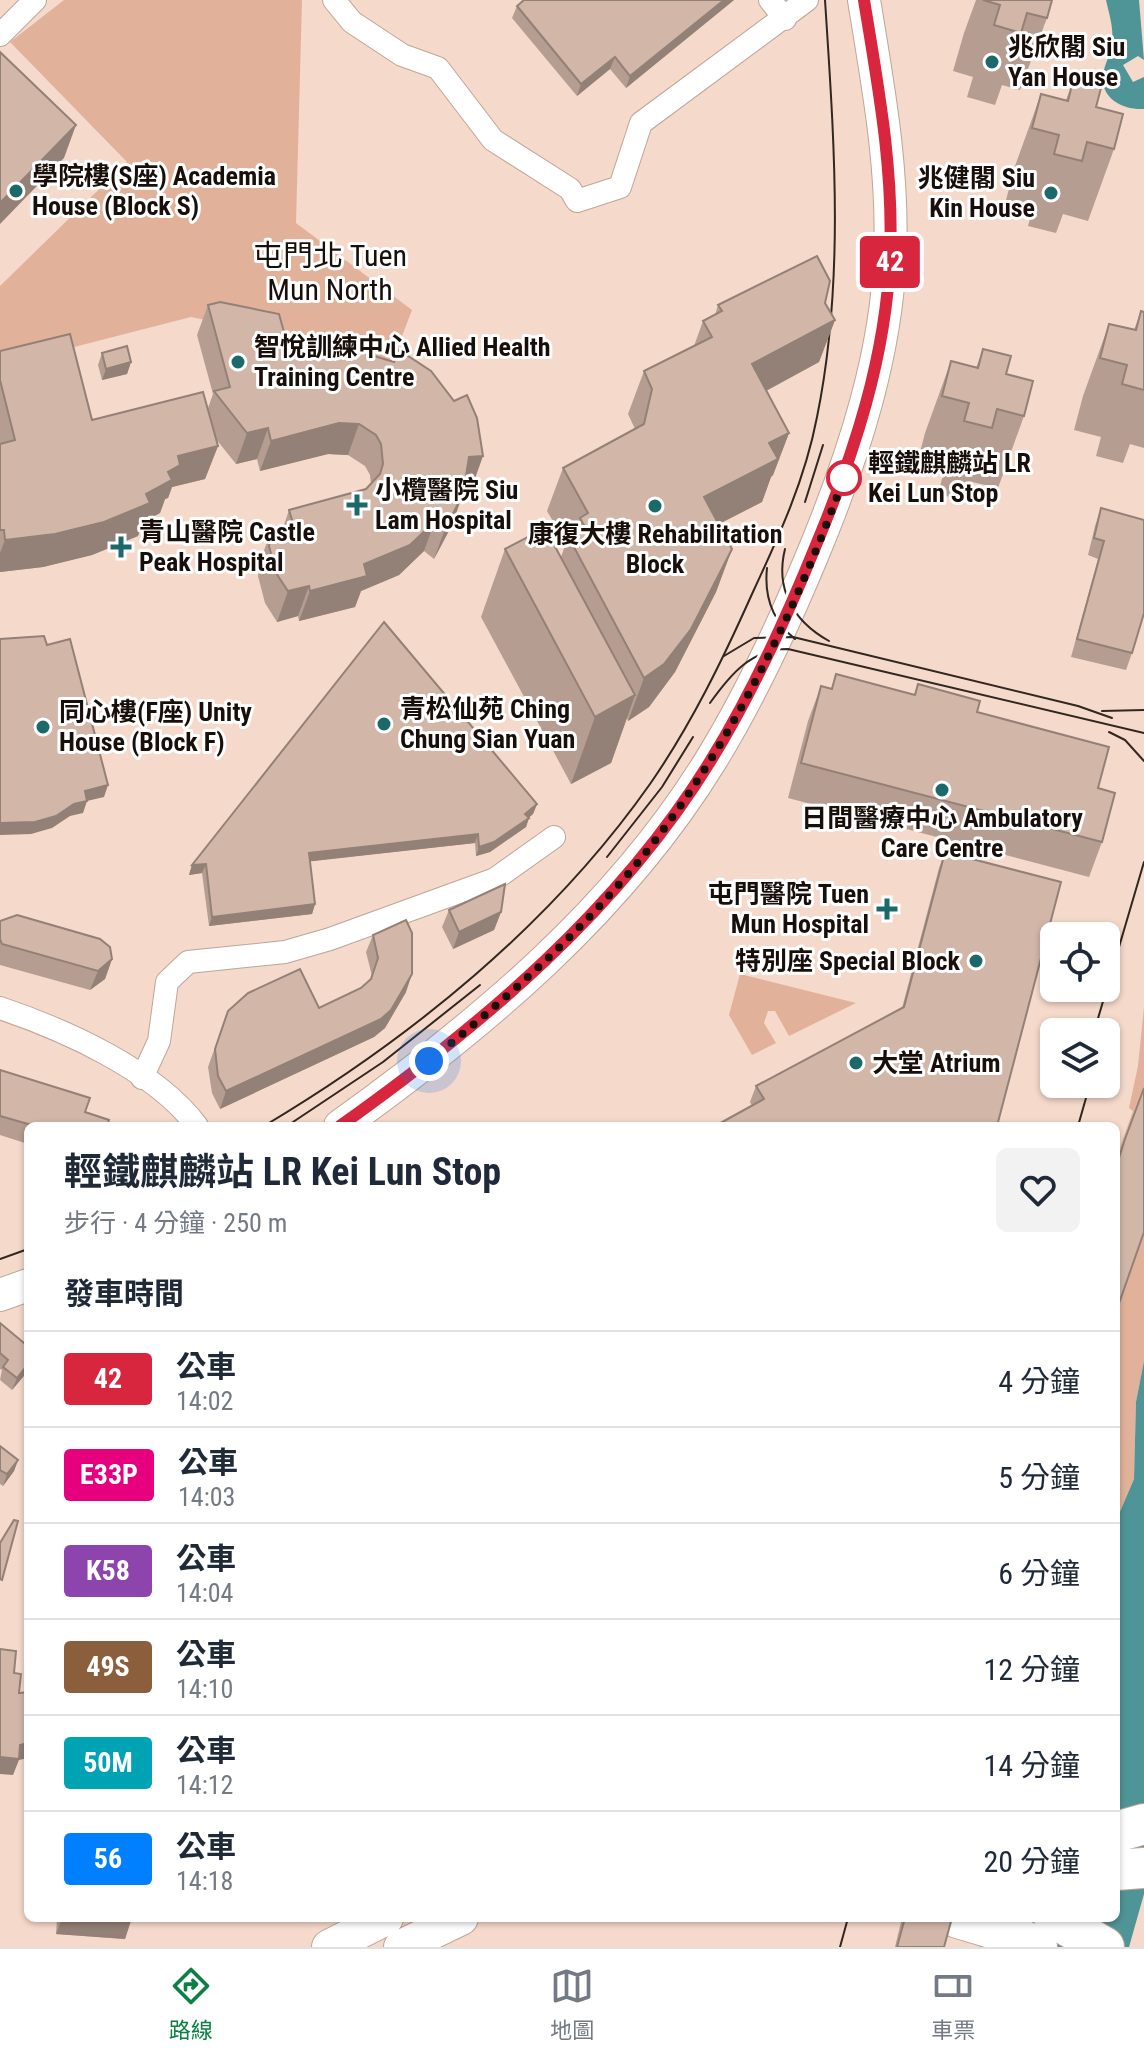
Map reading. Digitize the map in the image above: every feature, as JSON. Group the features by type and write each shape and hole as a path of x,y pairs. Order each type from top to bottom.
{"highway":[{"path":"1120,1831 1144,1824"},
{"path":"1120,1870 1144,1868"},
{"path":"971,1922 1008,1933 1037,1947"},
{"path":"1061,1922 1104,1947"}],"main road":[{"path":"398,1947 452,1922"},
{"path":"329,1947 374,1924"}],"street":[{"path":"0,35 35,0"},
{"path":"334,0 352,22 402,55 438,68 493,140 570,189 577,201 620,187 641,123 807,0"},
{"path":"770,0 785,19"},
{"path":"345,1122 491,1011 583,923 646,851 711,761 779,636 844,478 870,387 886,298 890,258 888,146 864,0"},
{"path":"142,1078 159,1041 163,992 179,967 198,959 262,956 330,939 495,879 554,837"},
{"path":"0,1008 62,1031 142,1078 174,1100 193,1122"},
{"path":"0,1295 24,1286"},
{"path":"395,1922 398,1947"}],"shaded area":[{"path":"64,0 302,0 296,223 412,310 387,375 285,336 191,317 0,366 0,286 127,162 10,42"},
{"path":"740,974 856,1003 789,1036 775,1011 768,1011 764,1023 776,1043 752,1055 729,1015"},
{"path":"1144,1007 1144,1361 1136,1402 1134,1479 1120,1512 1120,1147 1133,1111 1129,1108 1138,1066"}],"water":[{"path":"1106,0 1139,0 1144,60 1138,56 1123,65 1133,82 1144,77 1144,109 1121,105 1105,90 1103,74 1112,37"},
{"path":"1144,1361 1144,1894 1129,1947 980,1947 989,1922 1120,1922 1120,1512 1134,1479 1136,1402"}],"building":[{"path":"524,0 724,0 630,76 615,57 581,84 517,6"},
{"path":"983,0 1052,0 1047,18 1027,13 1021,33 994,25 1000,5"},
{"path":"0,52 76,125 0,203"},
{"path":"1073,81 1101,88 1096,107 1123,114 1114,149 1087,142 1082,161 1054,154 1059,135 1032,128 1041,94 1068,101"},
{"name":"康復大樓 Rehabilitation Block","path":"817,256 830,281 825,303 835,320 752,364 789,433 769,443 778,459 704,497 732,549 691,629 664,664 644,678 568,536 585,527 580,518 588,513 563,468 644,424 652,389 644,371 712,337 703,321 722,311 718,305"},
{"path":"220,302 279,314 289,350 307,346 310,358 361,352 394,362 399,350 431,371 454,401 467,395 477,418 483,456 469,457 463,494 445,529 435,521 410,545 364,564 367,576 310,591 309,586 288,591 276,573 269,546 272,528 293,523 289,510 366,489 380,474 383,464 381,444 376,435 359,424 339,423 271,441 268,428 247,433 214,391 230,387 208,305"},
{"path":"1141,311 1144,312 1144,390 1122,384 1127,365 1100,358 1109,324 1136,330"},
{"path":"70,334 92,420 203,392 218,446 178,456 180,465 168,472 172,480 146,494 150,503 104,522 55,534 5,540 4,530 0,530 0,444 15,440 0,380 0,351"},
{"path":"127,346 131,362 106,369 102,353"},
{"path":"983,349 1011,356 1006,374 1033,381 1024,416 997,409 992,428 964,421 969,403 942,396 951,361 978,368"},
{"path":"1101,508 1144,520 1144,613 1132,653 1077,639 1104,541 1094,538"},
{"path":"545,528 635,695 595,717 505,549"},
{"name":"青松仙苑 Ching Chung Sian Yuan","path":"384,622 537,804 525,814 529,818 494,842 479,847 478,834 309,853 315,904 212,917 206,864 192,865"},
{"name":"同心樓(F座) Unity House (Block F)","path":"44,636 47,645 70,639 108,785 85,791 87,801 74,804 56,816 35,822 0,823 0,639"},
{"path":"836,674 915,695 918,684 980,701 977,712 1109,747 1098,788 1115,793 1102,842 801,763 821,686 832,689"},
{"name":"特別座 Special Block","path":"945,852 1061,882 1051,922 1040,922 1040,962 998,1122 722,1122 764,1099 756,1086 904,1007"},
{"path":"505,884 501,912 459,932 449,910"},
{"path":"17,915 100,939 110,947 112,959 98,971 2,944 0,921"},
{"path":"406,920 412,933 412,974 391,1010 381,1019 226,1091 218,1076 215,1049 228,1011 248,993 300,969 319,1008 361,988 371,979 378,958 373,935"},
{"path":"0,1070 90,1098 85,1112 109,1120 24,1123 0,1116"},
{"path":"1144,1088 1144,1232 1120,1301 1120,1155"},
{"path":"0,1323 24,1343 24,1369 17,1378 3,1367 8,1360 0,1353"},
{"path":"0,1446 18,1460 7,1474 0,1470"},
{"path":"14,1520 18,1521 2,1580 0,1543"},
{"path":"0,1649 16,1651 14,1673 21,1674 19,1693 24,1692 24,1744 20,1745 19,1759 0,1757"},
{"path":"904,1922 951,1922 944,1947 897,1947"}],"tram line":[{"path":"270,1122 372,1056 424,1017 523,931 611,836 650,784 693,715 718,667 772,551 798,485 812,440 826,365 835,209 825,0"},
{"path":"805,502 823,445"},
{"path":"785,549 783,577 790,602 806,624 829,641"},
{"path":"767,568 767,588 772,607 781,624 795,639"},
{"path":"724,656 754,638 793,637 1078,706 1112,718"},
{"path":"710,703 725,683 752,659 775,650 788,649 1144,733"},
{"path":"1102,711 1144,710"},
{"path":"1109,732 1125,740 1144,761"},
{"path":"607,857 662,787 693,737"},
{"path":"1098,1018 1144,862"},
{"path":"293,1122 383,1062 480,985"},
{"path":"1079,1122 1086,1098"},
{"path":"0,1259 24,1250"},
{"path":"840,1947 847,1922"}],"bus line":[{"name":"42","path":"346,1122 491,1011 572,935 646,851 711,761 779,636 844,478 867,399 886,298 890,258 888,146 864,0"}],"place":[{"name":"兆欣閣 Siu Yan House","path":"992,62"},
{"name":"學院樓(S座) Academia House (Block S)","path":"16,191"},
{"name":"兆健閣 Siu Kin House","path":"1051,193"},
{"name":"智悅訓練中心 Allied Health Training Centre","path":"238,362"},
{"name":"輕鐵麒麟站 LR Kei Lun Stop","path":"844,478"},
{"name":"小欖醫院 Siu Lam Hospital","path":"357,505"},
{"name":"康復大樓 Rehabilitation Block","path":"655,506"},
{"name":"青山醫院 Castle Peak Hospital","path":"121,547"},
{"name":"青松仙苑 Ching Chung Sian Yuan","path":"384,724"},
{"name":"同心樓(F座) Unity House (Block F)","path":"43,727"},
{"name":"日間醫療中心 Ambulatory Care Centre","path":"942,790"},
{"name":"屯門醫院 Tuen Mun Hospital","path":"887,909"},
{"name":"特別座 Special Block","path":"976,961"},
{"name":"大堂 Atrium","path":"856,1063"}],"district":[{"name":"屯門北 Tuen Mun North","path":"330,272"}],"route":[{"path":"429,1061 491,1011 572,935 646,851 711,761 779,636 844,478"}]}
